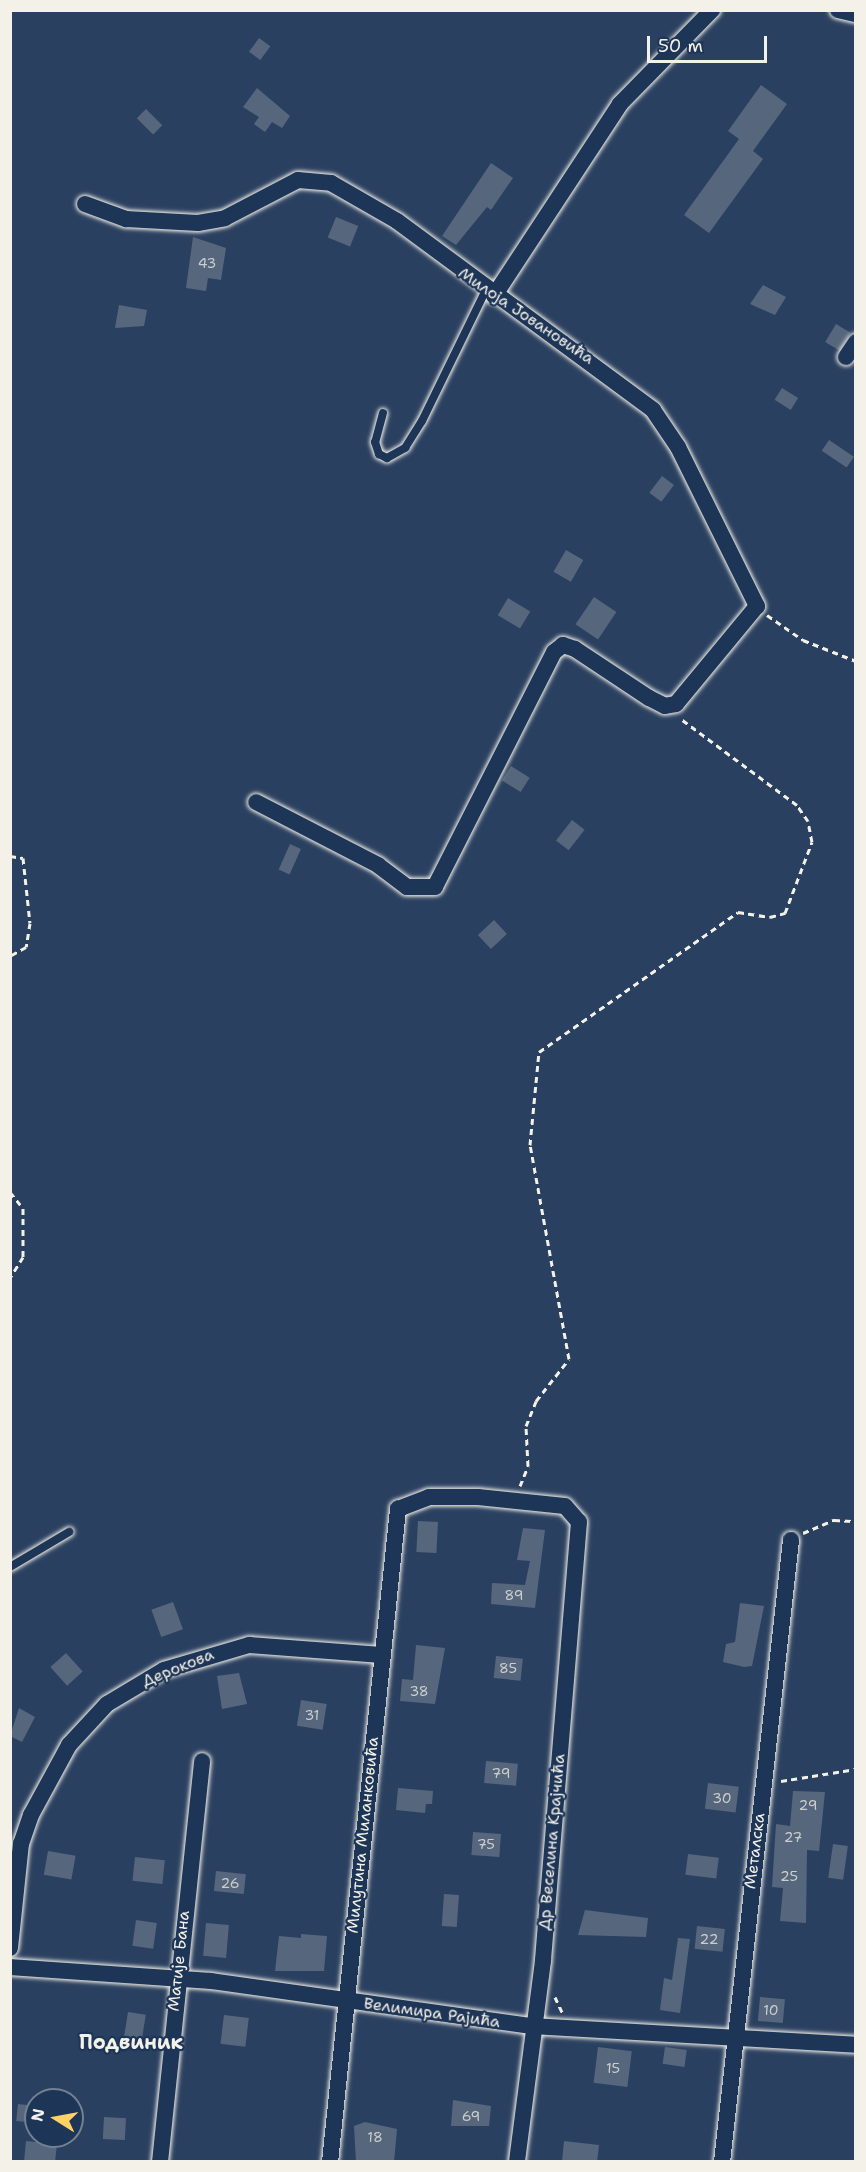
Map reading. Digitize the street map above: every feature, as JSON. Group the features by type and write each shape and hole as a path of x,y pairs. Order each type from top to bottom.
{"street":[{"path":"490,293 620,104 712,10"},
{"path":"838,10 855,14"},
{"name":"Милоја Јовановића","path":"85,204 126,219 198,223 225,218 298,180 331,183 398,221 490,293 604,369 653,410 678,447 757,606"},
{"path":"846,357 855,342"},
{"path":"256,802 418,891 435,887 554,652 563,645 665,706 676,705 757,606"},
{"name":"Милутина Миланковића","path":"330,2162 398,1509 429,1497 514,1499"},
{"name":"Др Веселина Крајчића","path":"514,1499 565,1506 579,1522 543,1961 531,2026 518,2162"},
{"name":"Металска","path":"722,2162 734,2035 791,1540"},
{"name":"Дерокова","path":"10,1948 21,1844 31,1815 69,1745 107,1704 164,1671 249,1645 382,1654"},
{"name":"Матије Бана","path":"160,2162 177,1977 202,1761"},
{"name":"Велимира Рајића","path":"10,1966 177,1977 531,2026 734,2035 855,2045"}],"lane":[{"path":"383,414 375,442 379,454 387,458 405,447 422,421 490,293"},
{"path":"10,1567 69,1532"}],"path":[{"path":"757,606 803,640 855,661"},
{"path":"514,1499 528,1466 526,1426 536,1401 569,1359 530,1145 539,1052 738,912 770,917 785,913 812,842 808,821 796,805 665,706"},
{"path":"10,856 23,858 30,923 26,946 10,956"},
{"path":"10,1192 23,1208 23,1257 10,1278"},
{"path":"791,1540 834,1520 855,1521"},
{"path":"763,1785 855,1769"},
{"path":"552,1987 558,2007 569,2018"}],"building":[{"path":"259,38 270,46 260,60 249,52"},
{"path":"761,85 787,104 753,151 763,159 709,233 684,215 739,139 728,131"},
{"path":"257,88 290,116 282,128 272,122 265,132 254,124 259,117 243,107"},
{"path":"146,109 162,125 153,134 137,118"},
{"path":"491,163 513,178 491,210 487,207 456,245 442,236"},
{"path":"336,217 358,226 350,246 328,237"},
{"path":"193,237 226,248 221,280 208,278 206,291 186,288"},
{"path":"763,285 786,297 775,315 750,304"},
{"path":"119,305 147,310 144,326 115,328"},
{"path":"836,324 851,333 840,351 825,342"},
{"path":"782,388 798,398 791,410 775,400"},
{"path":"829,440 854,457 847,468 822,451"},
{"path":"662,476 674,485 661,502 649,493"},
{"path":"566,550 583,560 571,582 554,572"},
{"path":"594,597 616,612 598,639 576,624"},
{"path":"508,598 530,611 520,629 498,615"},
{"path":"511,766 530,778 521,792 502,780"},
{"path":"572,820 585,830 569,850 556,840"},
{"path":"290,844 301,849 290,874 279,870"},
{"path":"494,920 507,934 491,949 478,935"},
{"path":"418,1521 438,1522 436,1553 416,1552"},
{"path":"523,1528 545,1530 535,1608 491,1604 492,1583 525,1585 530,1561 517,1560"},
{"path":"173,1602 183,1629 161,1637 151,1610"},
{"path":"740,1603 764,1606 752,1666 744,1667 723,1662 726,1644 735,1642"},
{"path":"416,1645 445,1648 435,1704 400,1701 402,1679 413,1680"},
{"path":"66,1653 83,1672 67,1686 50,1667"},
{"path":"496,1656 523,1659 521,1681 494,1678"},
{"path":"239,1673 247,1704 222,1709 217,1676"},
{"path":"301,1700 327,1704 323,1730 297,1726"},
{"path":"19,1708 35,1717 22,1742 10,1736"},
{"path":"486,1761 518,1764 516,1786 484,1783"},
{"path":"708,1783 739,1787 736,1813 705,1809"},
{"path":"398,1788 433,1791 432,1804 426,1804 425,1813 396,1810"},
{"path":"793,1791 825,1792 819,1851 807,1850 806,1923 780,1921 783,1888 772,1887 776,1824 790,1826"},
{"path":"473,1832 501,1834 499,1857 471,1855"},
{"path":"833,1844 848,1846 843,1880 828,1878"},
{"path":"48,1851 76,1856 71,1879 44,1875"},
{"path":"688,1854 719,1858 716,1879 685,1875"},
{"path":"135,1857 165,1860 162,1884 132,1881"},
{"path":"216,1871 246,1874 244,1894 214,1891"},
{"path":"444,1894 459,1895 457,1927 442,1926"},
{"path":"585,1910 648,1918 646,1937 578,1935"},
{"path":"136,1920 157,1923 153,1949 132,1946"},
{"path":"206,1923 229,1925 226,1958 203,1956"},
{"path":"697,1926 725,1929 722,1952 695,1949"},
{"path":"301,1934 327,1936 324,1971 275,1971 279,1936 301,1938"},
{"path":"678,1938 690,1939 680,2013 660,2010 664,1978 672,1980"},
{"path":"760,1997 785,1999 783,2023 758,2021"},
{"path":"128,2012 146,2015 142,2040 124,2037"},
{"path":"224,2015 249,2018 245,2047 220,2044"},
{"path":"598,2047 632,2051 627,2087 594,2083"},
{"path":"665,2047 687,2050 684,2067 663,2064"},
{"path":"453,2100 491,2106 489,2126 451,2126"},
{"path":"18,2104 24,2105 24,2122 16,2121"},
{"path":"104,2117 126,2118 125,2140 103,2139"},
{"path":"365,2122 397,2129 394,2162 356,2162 354,2126"},
{"path":"564,2141 599,2145 597,2162 562,2162"},
{"path":"25,2148 57,2148 55,2162 24,2162"}],"district":[{"name":"Подвиник","path":"131,2042"}]}
